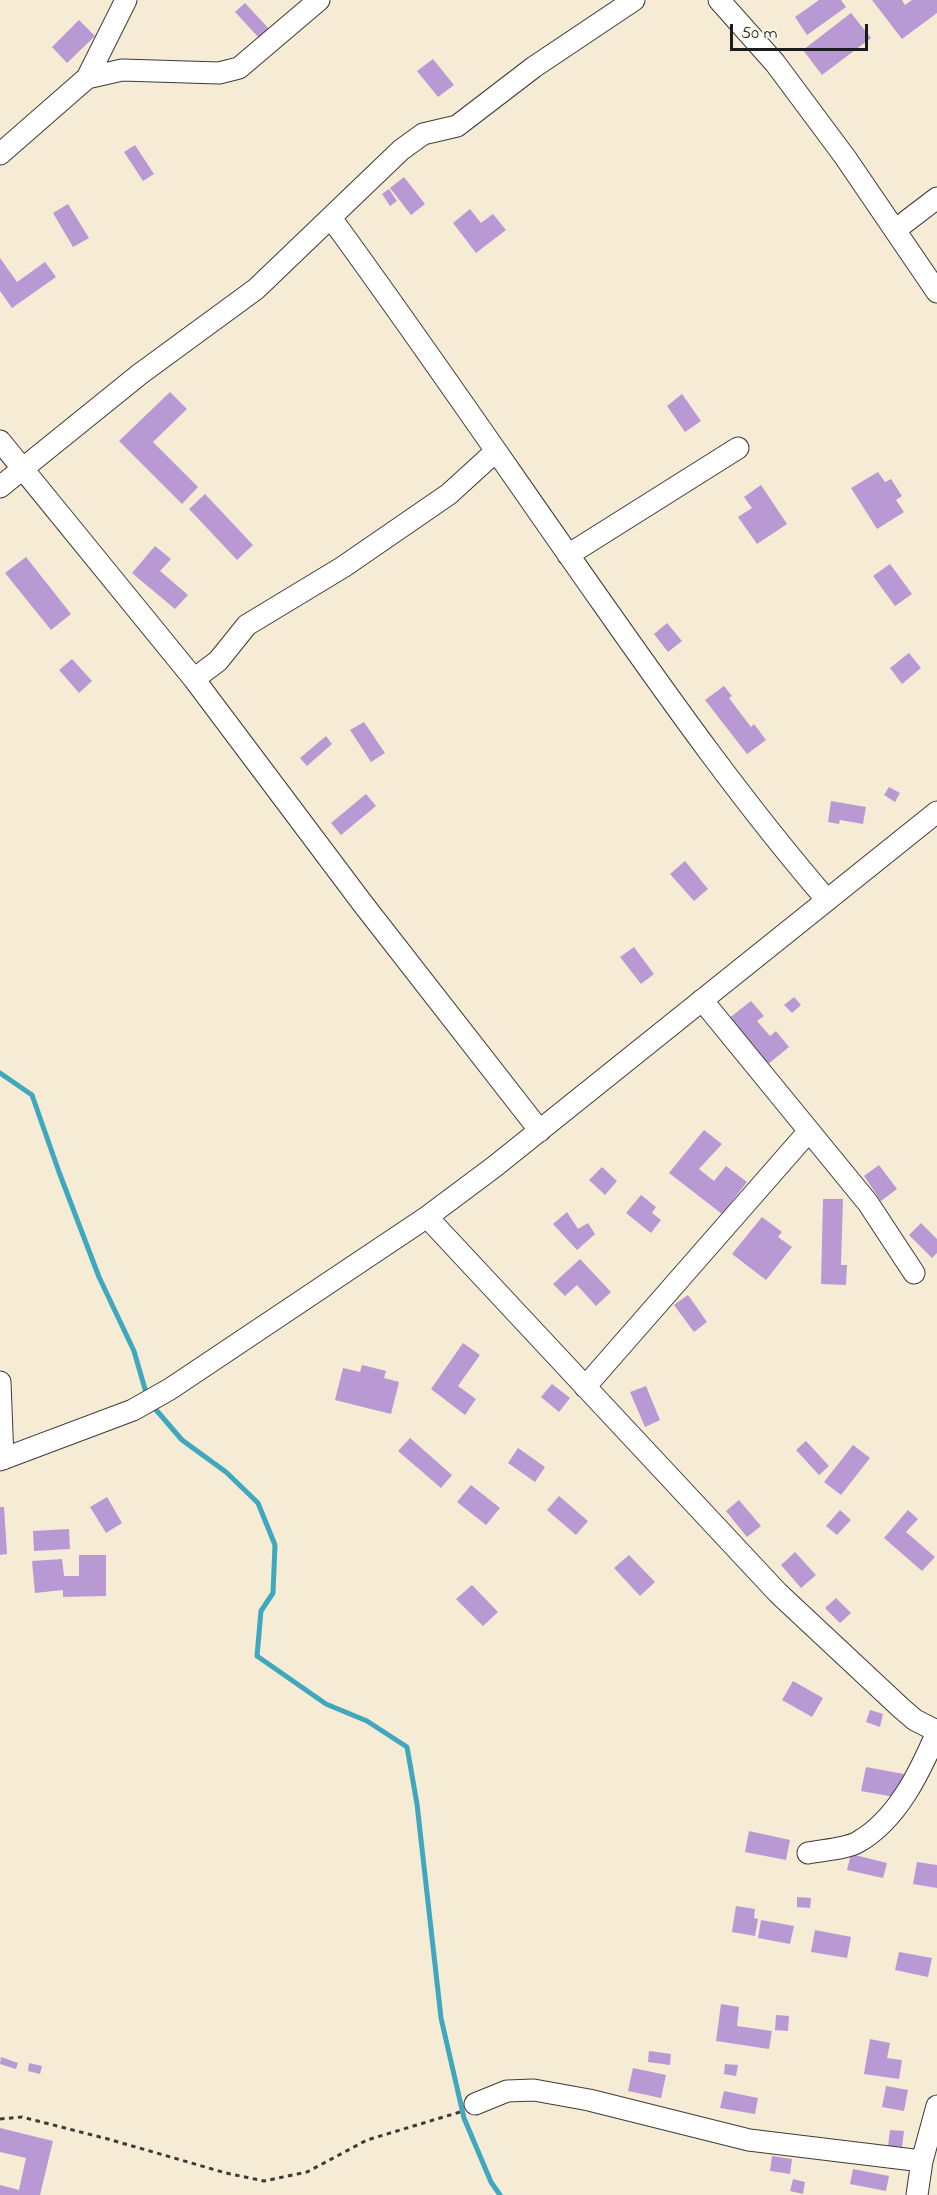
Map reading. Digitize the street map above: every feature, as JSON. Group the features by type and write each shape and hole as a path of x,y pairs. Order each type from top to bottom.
{"street":[{"path":"0,154 87,78 126,0"},
{"path":"87,78 122,70 219,73 239,68 319,0"},
{"path":"0,488 140,374 256,289 401,150 423,134 456,126 534,67 634,0"},
{"path":"719,0 775,63 845,157 937,292"},
{"path":"895,230 937,198"},
{"path":"331,218 409,324 495,452 709,752 758,818 827,900"},
{"path":"0,441 194,679 370,913 540,1131"},
{"path":"568,555 738,448"},
{"path":"194,679 218,661 247,625 343,567 449,494 495,452"},
{"path":"0,1382 1,1459 133,1410 170,1389 427,1217 540,1131 937,812"},
{"path":"702,1000 868,1203 914,1273"},
{"path":"585,1387 809,1131"},
{"path":"427,1217 778,1593 901,1708 915,1720 937,1731 930,1749 901,1800 883,1824 856,1844 808,1853"},
{"path":"475,2104 507,2091 534,2090 589,2100 749,2140 922,2161"},
{"path":"917,2195 922,2161 937,2106"}],"path":[{"path":"0,2119 22,2117 108,2139 226,2174 264,2181 308,2172 367,2140 450,2116"}],"building":[{"path":"819,0 841,0 846,7 807,35 795,17"},
{"path":"872,0 902,0 905,5 912,0 937,0 937,13 902,39"},
{"path":"245,3 270,30 260,39 235,12"},
{"path":"851,13 871,38 822,75 803,50"},
{"path":"79,20 95,36 67,63 52,47"},
{"path":"433,59 454,85 438,97 417,71"},
{"path":"135,145 154,174 143,181 124,152"},
{"path":"404,177 425,204 411,215 390,188"},
{"path":"389,189 397,201 390,206 382,194"},
{"path":"68,204 89,238 73,247 53,213"},
{"path":"470,209 481,223 493,214 506,230 476,253 453,223"},
{"path":"0,258 17,282 45,262 56,277 12,308 0,291"},
{"path":"170,392 187,409 153,442 198,487 182,504 119,441"},
{"path":"682,394 701,421 685,432 667,406"},
{"path":"878,472 885,482 891,479 902,496 896,500 904,512 877,529 851,488"},
{"path":"761,485 787,524 757,544 738,517 752,508 744,497"},
{"path":"205,494 253,545 237,560 189,509"},
{"path":"155,546 171,559 160,571 188,595 175,609 132,573"},
{"path":"26,557 71,614 51,630 5,573"},
{"path":"890,564 912,594 895,606 873,576"},
{"path":"667,623 682,641 668,652 654,634"},
{"path":"909,653 921,668 902,684 890,668"},
{"path":"72,659 92,681 79,693 59,670"},
{"path":"724,686 732,696 729,698 751,727 754,724 766,740 747,754 705,700"},
{"path":"364,722 385,753 371,762 350,730"},
{"path":"326,736 332,744 307,766 300,758"},
{"path":"889,787 900,793 895,802 884,795"},
{"path":"366,794 376,806 341,835 331,823"},
{"path":"831,801 866,807 863,824 840,820 839,824 828,822"},
{"path":"685,861 708,889 694,901 670,874"},
{"path":"634,947 654,974 641,984 620,957"},
{"path":"794,997 801,1005 792,1013 784,1005"},
{"path":"751,1001 764,1016 757,1021 770,1036 776,1031 789,1047 767,1065 728,1019"},
{"path":"704,1130 722,1144 699,1169 714,1181 726,1166 747,1182 722,1214 669,1173"},
{"path":"879,1165 897,1189 881,1201 864,1176"},
{"path":"602,1167 617,1181 605,1195 589,1180"},
{"path":"641,1195 656,1207 652,1213 661,1220 651,1233 626,1213"},
{"path":"823,1199 843,1199 841,1265 847,1265 846,1285 821,1284"},
{"path":"567,1212 578,1229 588,1223 595,1234 577,1250 553,1224"},
{"path":"762,1217 782,1232 778,1237 792,1247 766,1280 732,1254"},
{"path":"921,1223 937,1239 937,1253 932,1258 909,1235"},
{"path":"580,1259 611,1292 596,1306 577,1285 565,1296 553,1284"},
{"path":"688,1295 707,1322 694,1332 674,1305"},
{"path":"463,1343 480,1355 458,1386 476,1399 465,1415 431,1389"},
{"path":"362,1365 386,1371 384,1378 399,1382 391,1414 335,1400 343,1368 360,1372"},
{"path":"552,1384 570,1398 559,1412 541,1397"},
{"path":"646,1386 660,1420 645,1427 630,1392"},
{"path":"410,1438 452,1475 441,1488 398,1451"},
{"path":"806,1441 829,1466 819,1475 796,1450"},
{"path":"853,1445 870,1458 841,1495 824,1482"},
{"path":"518,1448 545,1467 535,1482 508,1463"},
{"path":"471,1485 500,1508 486,1525 457,1502"},
{"path":"559,1496 588,1521 576,1535 547,1510"},
{"path":"107,1497 122,1523 106,1533 90,1507"},
{"path":"739,1500 761,1526 747,1537 726,1511"},
{"path":"0,1507 4,1507 7,1554 0,1555"},
{"path":"840,1510 851,1520 837,1535 826,1526"},
{"path":"908,1510 918,1519 906,1532 935,1557 922,1571 884,1538"},
{"path":"69,1529 70,1549 34,1551 33,1531"},
{"path":"795,1552 816,1575 801,1588 781,1565"},
{"path":"79,1555 106,1555 106,1596 63,1597 63,1590 35,1593 32,1561 62,1559 64,1576 79,1576"},
{"path":"629,1555 655,1582 640,1596 614,1568"},
{"path":"472,1585 498,1612 483,1626 456,1599"},
{"path":"836,1598 851,1613 840,1623 825,1608"},
{"path":"793,1681 823,1698 812,1717 782,1700"},
{"path":"870,1710 883,1714 880,1727 866,1722"},
{"path":"866,1767 904,1774 900,1798 861,1791"},
{"path":"749,1831 790,1840 786,1860 745,1852"},
{"path":"851,1854 887,1863 883,1878 847,1870"},
{"path":"917,1862 937,1865 937,1888 913,1884"},
{"path":"797,1897 811,1898 810,1908 797,1907"},
{"path":"736,1906 755,1909 754,1918 758,1919 755,1936 732,1932"},
{"path":"761,1920 794,1926 790,1944 758,1938"},
{"path":"815,1930 851,1937 847,1958 811,1952"},
{"path":"899,1952 932,1958 928,1977 895,1970"},
{"path":"721,2004 739,2007 737,2026 772,2031 769,2049 716,2041"},
{"path":"776,2015 789,2016 788,2031 775,2030"},
{"path":"870,2039 890,2043 887,2058 902,2060 899,2079 864,2074"},
{"path":"649,2051 671,2054 670,2065 648,2062"},
{"path":"1,2057 18,2063 16,2069 0,2064"},
{"path":"29,2063 42,2066 40,2074 28,2071"},
{"path":"725,2064 738,2065 736,2076 724,2074"},
{"path":"633,2068 666,2075 661,2098 628,2091"},
{"path":"886,2086 908,2090 904,2111 882,2107"},
{"path":"724,2091 758,2098 755,2114 720,2108"},
{"path":"0,2128 53,2141 40,2195 0,2195 0,2185 19,2190 26,2158 0,2152"},
{"path":"890,2130 904,2131 902,2147 888,2146"},
{"path":"772,2156 792,2159 790,2174 770,2171"},
{"path":"853,2169 889,2176 886,2191 850,2184"},
{"path":"793,2179 805,2182 803,2194 790,2191"}],"waterway":[{"path":"0,1073 32,1095 99,1277 134,1351 147,1396"},
{"path":"151,1404 182,1440 226,1472 258,1503 275,1545 273,1593 261,1611 257,1656 326,1704 367,1721 407,1747 417,1804 441,2018 464,2118 491,2182 500,2195"}]}
